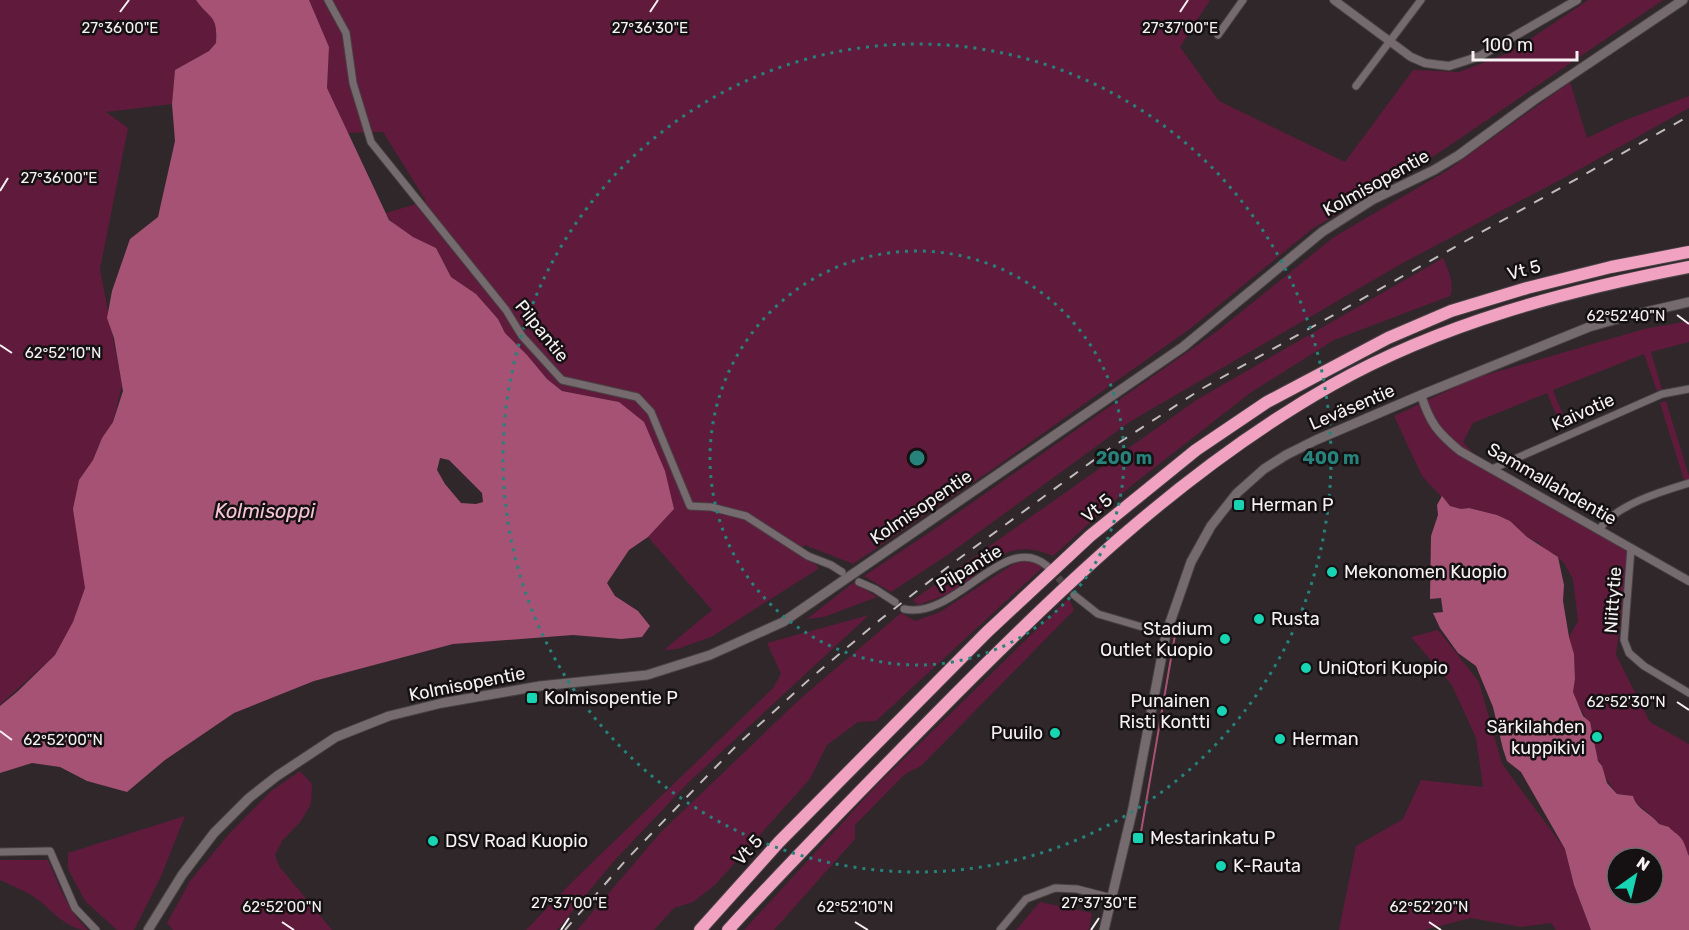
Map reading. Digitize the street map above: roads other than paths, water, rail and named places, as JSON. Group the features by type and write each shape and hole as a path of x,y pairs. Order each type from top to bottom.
{"highway":[{"name":"Vt 5","path":"700,930 779,842 987,632 1090,536 1196,450 1267,402 1388,338 1450,311 1527,288 1611,267 1689,252"},
{"name":"Vt 5","path":"728,930 794,858 999,650 1104,552 1218,458 1277,418 1334,384 1458,327 1530,303 1614,281 1689,267"}],"main road":[{"name":"Kolmisopentie","path":"148,930 182,875 214,833 249,798 277,776 336,737 389,716 442,703 540,686 647,675 711,655 783,622 1183,347 1322,232 1372,200 1434,170 1459,155 1534,100 1683,0"},
{"name":"Leväsentie","path":"1104,930 1134,808 1166,634 1183,582 1200,544 1224,508 1250,480 1286,455 1316,440 1421,395 1589,327 1689,302"}],"street":[{"name":"Pilpantie","path":"328,0 346,33 353,83 371,142 506,310 522,336 562,380 637,397 651,412 690,506 711,507 746,516 808,556 842,572"},
{"path":"1218,35 1243,0"},
{"path":"1334,0 1411,57 1425,63 1449,66 1480,56 1577,0"},
{"path":"1356,86 1420,0"},
{"name":"Kaivotie","path":"1492,469 1662,394 1689,388"},
{"name":"Sammallahdentie","path":"1421,395 1427,414 1440,434 1460,451 1689,581"},
{"path":"1599,530 1615,514 1659,492 1689,483"},
{"name":"Niittytie","path":"1632,548 1624,640 1629,653 1644,666 1689,693"},
{"name":"Pilpantie","path":"904,609 912,611 937,605 1002,563 1022,556 1039,559 1047,566"},
{"path":"859,582 896,602"},
{"path":"1074,595 1098,614 1166,634"},
{"path":"0,852 50,851 75,909 96,930"},
{"path":"1000,930 1026,899 1055,888 1077,889 1112,898"}],"water":[{"name":"Kolmisoppi","path":"196,0 309,0 329,47 327,88 389,220 413,237 436,248 451,277 476,294 498,319 505,333 547,379 562,391 619,402 644,422 665,471 674,509 648,537 629,550 607,583 615,596 638,611 650,626 642,637 621,639 573,635 453,644 314,681 234,713 165,760 127,792 87,781 60,767 32,763 0,773 0,706 55,655 73,622 85,588 73,509 79,480 93,460 102,438 113,422 123,391 114,338 107,318 112,291 130,239 158,217 175,141 172,104 175,70 209,51 216,43 214,22","holes":["440,458 449,460 482,493 483,502 461,503 445,484 437,470"]},
{"path":"1442,496 1450,506 1497,515 1510,521 1527,537 1558,557 1564,585 1563,601 1574,654 1573,692 1583,716 1590,722 1598,761 1602,766 1607,783 1617,794 1633,796 1640,808 1659,824 1669,827 1683,841 1689,856 1689,930 1591,930 1574,885 1565,849 1521,772 1507,761 1493,707 1476,666 1458,653 1440,628 1433,613 1443,612 1441,598 1430,599 1431,536 1438,515 1437,505"}],"waterway":[{"path":"1141,832 1175,635"}],"tunnel":[{"path":"1051,570 1074,595"}],"railway":[{"path":"565,930 626,860 738,744 812,677 953,563 1109,449 1203,388 1689,116"}],"place":[{"name":"Herman P","path":"1239,505"},
{"name":"Mekonomen Kuopio","path":"1332,572"},
{"name":"Rusta","path":"1259,619"},
{"name":"Stadium Outlet Kuopio","path":"1225,639"},
{"name":"UniQtori Kuopio","path":"1306,668"},
{"name":"Kolmisopentie P","path":"532,698"},
{"name":"Punainen Risti Kontti","path":"1222,711"},
{"name":"Puuilo","path":"1055,733"},
{"name":"Särkilahden kuppikivi","path":"1597,737"},
{"name":"Herman","path":"1280,739"},
{"name":"Mestarinkatu P","path":"1138,838"},
{"name":"DSV Road Kuopio","path":"433,841"},
{"name":"K-Rauta","path":"1221,866"}]}
